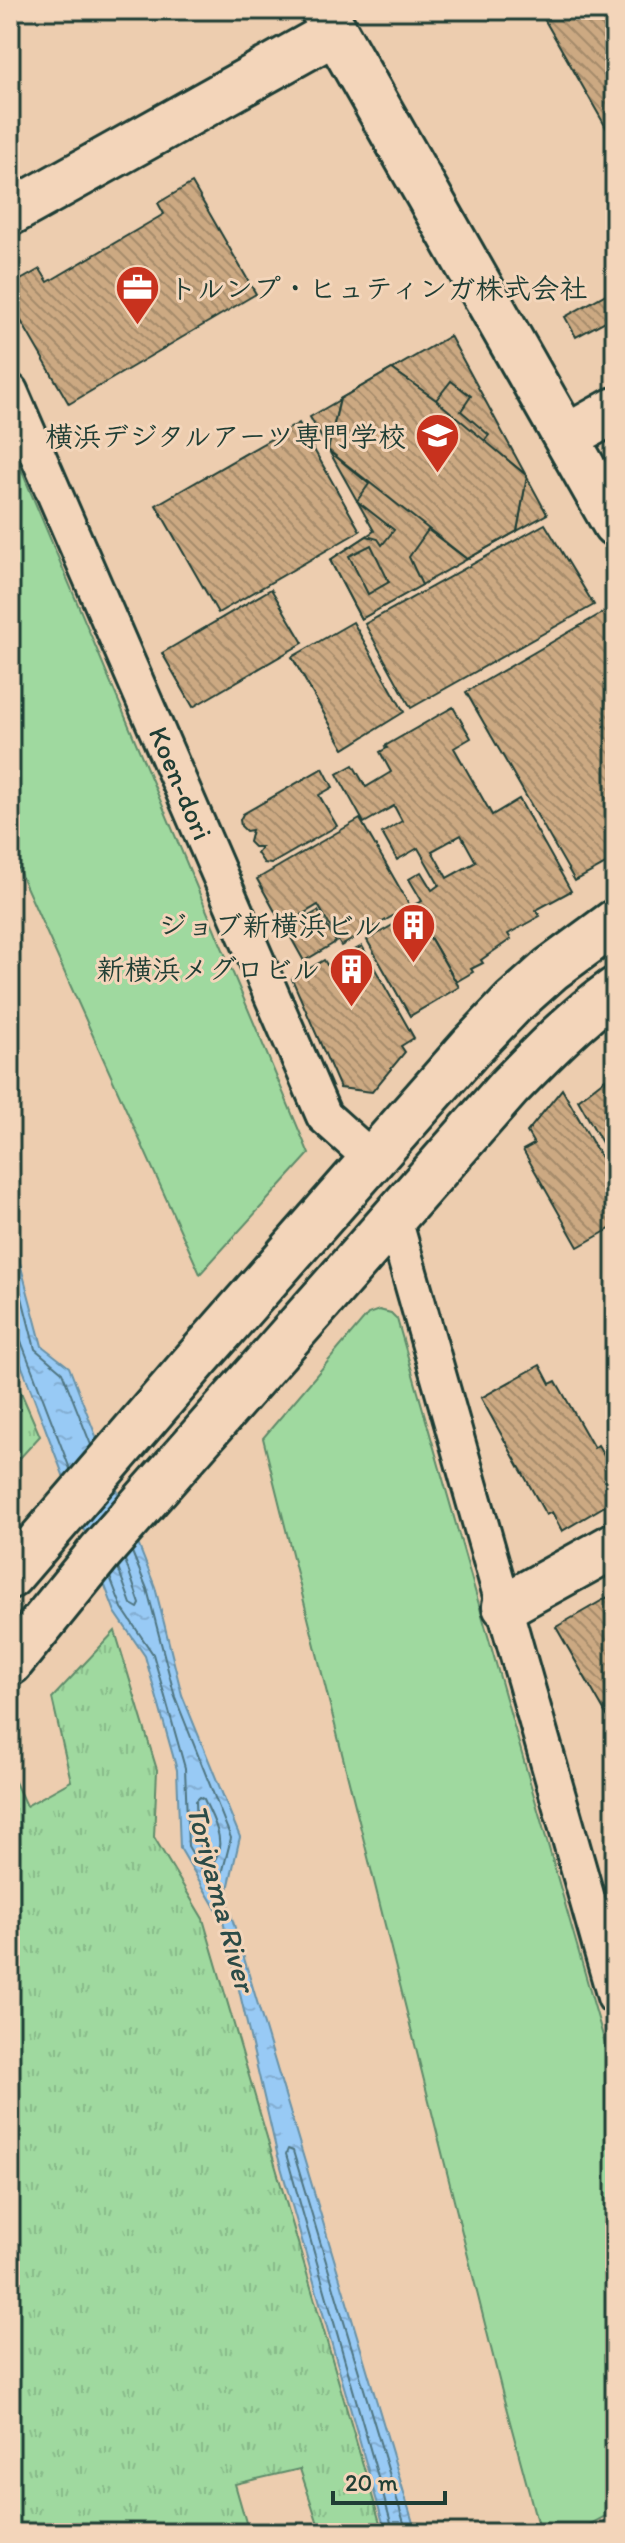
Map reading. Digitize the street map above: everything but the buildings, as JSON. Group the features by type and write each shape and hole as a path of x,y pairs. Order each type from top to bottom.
{"street":[{"path":"10,213 329,21 615,524"},
{"name":"Koen-dori","path":"10,391 324,1116 373,1160"},
{"path":"567,437 615,410"},
{"path":"10,1576 196,1360 513,1003 551,969 615,922"},
{"path":"10,1663 100,1552 509,1087 552,1042 615,990"},
{"path":"394,1219 615,1997"},
{"path":"505,1606 615,1545"}],"green space":[{"path":"10,443 309,1154 200,1274 10,851"},
{"path":"379,1310 391,1313 397,1319 615,2078 615,2511 574,2533 540,2533 263,1438 368,1314"},
{"path":"10,1367 40,1436 10,1469"},
{"path":"115,1631 157,1770 154,1837 203,1919 383,2533 321,2533 300,2469 235,2484 249,2533 10,2533 10,1771 26,1806 71,1781 52,1698"}],"water":[{"name":"Toriyama River","path":"10,1203 20,1263 42,1346 69,1367 155,1587 182,1695 240,1837 226,1898 416,2533 386,2533 277,2153 223,1921 180,1848 177,1770 145,1656 115,1612 10,1335"}],"place":[{"name":"トルンプ・ヒュティンガ株式会社","path":"138,327"},
{"name":"横浜デジタルアーツ専門学校","path":"437,475"},
{"name":"ジョブ新横浜ビル","path":"413,964"},
{"name":"新横浜メグロビル","path":"351,1008"}]}
